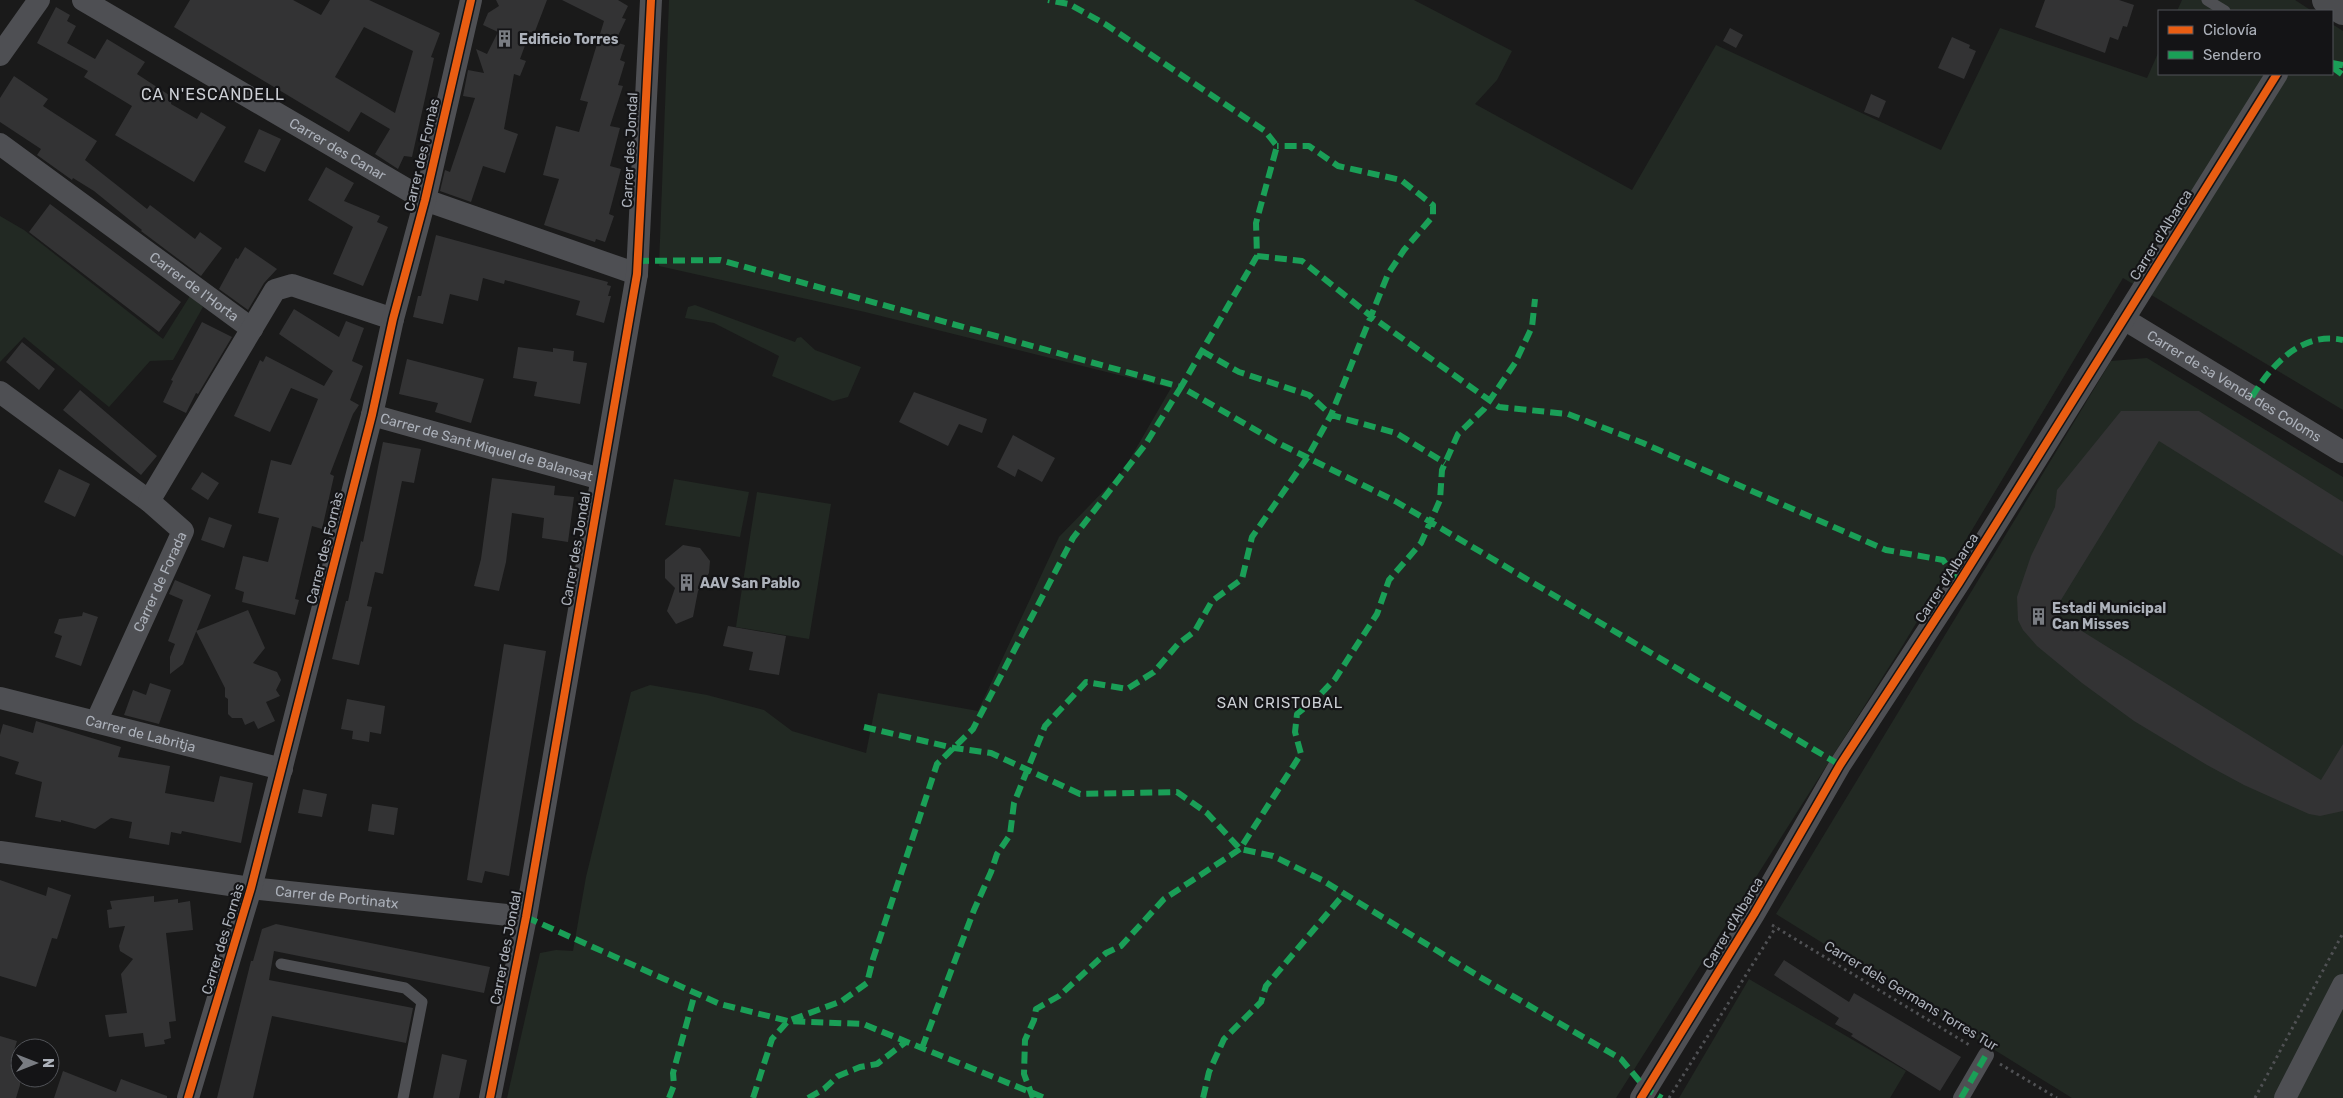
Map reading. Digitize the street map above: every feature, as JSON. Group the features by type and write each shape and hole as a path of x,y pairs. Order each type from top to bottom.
{"highway":[{"path":"2326,0 2343,11"}],"street":[{"path":"0,55 39,0"},
{"name":"Carrer des Canar","path":"83,0 425,200 637,274"},
{"name":"Carrer des Fornàs","path":"188,1098 252,888 372,415 393,319 425,200 471,0"},
{"name":"Carrer des Jondal","path":"490,1098 526,917 637,274 650,0"},
{"name":"Carrer d'Albarca","path":"1641,1098 1754,914 1840,765 1960,583 2276,75"},
{"name":"Carrer de l'Horta","path":"0,144 252,329 275,290 292,286 393,319"},
{"name":"Carrer de sa Venda des Coloms","path":"2124,319 2343,452"},
{"path":"148,501 252,329"},
{"name":"Carrer de Forada","path":"0,392 148,501 183,531 96,722"},
{"name":"Carrer de Sant Miquel de Balansat","path":"372,415 601,478"},
{"name":"Carrer de Labritja","path":"0,698 282,769"},
{"name":"Carrer de Portinatx","path":"0,852 252,888 526,917"},
{"path":"2285,1098 2343,985"},
{"path":"1961,1098 1986,1055"}],"lane":[{"path":"2207,0 2223,10"},
{"path":"282,964 405,988 422,1002 404,1098"}],"path":[{"path":"1669,1098 1776,927"},
{"path":"2255,1098 2343,933"}],"shaded area":[{"path":"669,0 1414,0 1512,51 1497,80 1475,104 1632,190 1716,45 1941,150 2000,28 2147,78 2158,53 2158,75 2333,75 2333,25 2343,31 2343,410 2123,278 1903,645 1616,1098 507,1098 540,953 556,950 573,951 586,877 631,692 650,685 707,695 764,710 792,731 866,753 878,693 978,711 1059,537 1123,471 1171,388 865,312 659,266"},
{"path":"2182,0 2295,0 2310,10 2177,10"},
{"path":"0,216 24,230 163,339 190,296 203,307 173,360 150,361 109,407 24,337 0,362"},
{"path":"695,305 795,342 797,338 801,337 815,350 861,367 848,397 833,401 772,376 779,356 714,323 685,318 688,307"},
{"path":"2147,358 2343,477 2343,1098 2072,1098 1776,914 2111,361"},
{"path":"674,479 749,492 740,537 665,525"},
{"path":"757,492 831,504 809,639 736,627"},
{"path":"1749,979 1906,1071 1890,1098 1679,1098"}],"building":[{"path":"190,0 293,0 321,15 330,0 369,0 440,33 431,57 434,58 412,157 404,156 398,169 375,154 390,129 361,112 349,132 174,27","holes":["364,27 413,51 395,113 335,77"]},
{"path":"496,0 547,0 534,34 530,32 520,59 526,61 520,76 514,74 504,129 518,134 505,173 483,166 471,202 440,191 445,170 450,172 475,98 463,96 468,70 484,73 476,49 487,54 498,32 483,25 488,13 499,6"},
{"path":"562,0 618,0 628,6 622,18 626,19 615,42 625,45 620,60 625,62 618,85 623,86 610,126 620,128 610,166 621,169 609,214 614,216 605,242 596,239 595,242 544,225 559,179 543,175 556,126 579,132 588,102 580,100 604,21"},
{"path":"2045,0 2119,0 2134,5 2127,27 2123,26 2118,40 2110,37 2105,53 2035,27"},
{"path":"56,7 70,15 67,21 76,26 67,43 95,59 107,39 145,62 137,74 172,97 171,104 197,119 201,112 226,127 194,182 115,135 132,106 84,77 88,71 37,43"},
{"path":"1730,28 1743,35 1736,48 1723,41"},
{"path":"1952,37 1970,45 1969,48 1976,51 1964,79 1938,68"},
{"path":"14,76 48,99 43,106 97,141 85,160 147,209 150,205 195,239 200,232 222,248 201,276 141,231 94,191 73,178 72,180 37,155 41,149 0,122 0,98"},
{"path":"1871,94 1886,101 1879,118 1864,112"},
{"path":"259,129 281,139 265,172 244,162"},
{"path":"326,167 354,183 344,201 380,216 377,222 388,227 363,286 333,274 353,227 308,200"},
{"path":"50,204 181,302 159,332 29,232"},
{"path":"436,235 608,282 607,285 611,286 608,296 611,296 604,323 576,315 580,301 505,280 504,284 483,278 478,301 450,294 443,324 413,317 418,296 421,296"},
{"path":"245,247 277,269 264,283 248,310 219,289 236,258 238,259"},
{"path":"294,309 339,337 346,321 364,328 352,361 363,366 350,400 359,405 353,414 330,474 334,476 322,529 312,526 295,599 299,600 295,615 242,602 244,592 235,589 243,556 268,562 279,518 258,513 271,460 291,465 318,399 291,388 270,432 234,416 260,360 263,362 266,356 324,386 333,371 279,334"},
{"path":"202,322 232,337 198,394 196,393 186,413 163,402 173,381 171,380"},
{"path":"22,342 55,369 39,390 6,362"},
{"path":"518,347 553,352 553,348 574,351 573,361 587,363 580,404 534,396 537,382 513,378"},
{"path":"407,359 484,379 471,423 435,412 438,403 399,394"},
{"path":"80,390 157,456 141,475 63,410"},
{"path":"914,392 987,419 982,433 959,424 948,446 899,422"},
{"name":"Estadi Municipal Can Misses","path":"2121,411 2199,411 2343,502 2343,556 2159,441 2053,613 2321,780 2343,744 2343,811 2320,816 2309,814 2244,785 2207,765 2134,721 2082,683 2037,646 2023,630 2018,620 2017,597 2031,556 2055,507 2057,490"},
{"path":"1013,435 1055,458 1042,482 1018,469 1015,477 997,467"},
{"path":"383,442 421,449 414,483 402,481 383,574 375,572 367,606 372,607 359,665 332,659 346,601 348,601 361,541 363,542"},
{"path":"59,469 90,484 75,517 44,502"},
{"path":"202,472 219,483 208,500 191,489"},
{"path":"492,478 555,486 554,495 574,497 568,542 542,538 544,518 512,513 506,562 499,591 474,586 481,559"},
{"path":"209,517 232,525 224,548 201,540"},
{"name":"AAV San Pablo","path":"683,545 700,548 710,561 709,573 698,591 693,617 676,624 667,611 675,588 665,578 665,560"},
{"path":"175,580 211,595 183,664 170,674 170,657 175,644 168,641 183,600 169,594"},
{"path":"248,610 265,648 253,663 277,672 281,680 276,690 280,696 266,702 275,721 258,729 254,721 245,725 242,718 232,718 228,714 228,699 225,697 225,688 196,631"},
{"path":"83,612 98,617 81,666 55,657 62,636 54,633 59,619 82,616"},
{"path":"728,626 786,636 779,675 749,670 753,652 723,646"},
{"path":"504,644 546,651 509,876 485,871 482,883 467,880"},
{"path":"150,683 171,690 159,724 124,715 133,690 146,695"},
{"path":"347,699 385,706 381,734 370,732 369,742 352,739 353,731 341,729"},
{"path":"36,721 121,747 118,757 170,766 165,793 214,802 220,776 253,783 241,843 182,831 181,834 171,832 169,845 129,838 132,822 111,818 95,829 61,820 61,822 35,817 42,782 15,774 19,762 0,756 0,735 3,724 33,733"},
{"path":"303,789 327,794 322,817 298,813"},
{"path":"372,804 398,808 394,835 368,831"},
{"path":"0,880 46,896 48,887 71,895 57,939 52,938 36,987 0,976"},
{"path":"154,896 154,902 178,899 178,903 190,901 193,930 166,933 176,1021 169,1022 171,1038 164,1040 165,1044 145,1047 143,1033 109,1037 105,1015 127,1013 121,974 133,959 120,951 119,946 125,926 109,928 107,910 112,909 110,901"},
{"path":"276,924 490,967 484,993 274,951 269,980 413,1008 406,1043 272,1016 253,1098 217,1098 251,961 253,961 262,929"},
{"path":"1784,960 1849,1002 1854,993 1961,1057 1940,1091 1851,1036 1853,1034 1835,1024 1839,1018 1774,975"},
{"path":"0,1036 10,1039 10,1088 19,1088 16,1098 0,1098"},
{"path":"442,1054 467,1060 459,1098 433,1098"},
{"path":"63,1071 116,1092 121,1079 167,1096 167,1098 54,1098 57,1088 60,1088"}],"marked path":[{"path":"637,261 720,260 1181,387 1257,256 1256,223 1277,146 1265,131 1105,24 1069,4 1048,0"},
{"path":"2333,63 2343,65"},
{"path":"2333,68 2343,75"},
{"path":"922,1048 997,854 1010,835 1014,803 1045,726 1086,682 1127,689 1154,672 1178,644 1195,631 1212,601 1242,579 1252,537 1307,458 1331,415 1388,274 1404,250 1433,216 1433,205 1401,180 1338,166 1309,146 1277,146"},
{"path":"1257,256 1302,261 1372,317 1499,407 1568,414 1643,443 1886,550 1943,560 1959,583"},
{"path":"1033,1098 1024,1074 1025,1040 1034,1020 1036,1009 1059,996 1106,953 1121,946 1164,899 1240,849 1301,754 1295,732 1297,714 1316,699 1335,679 1377,614 1389,580 1421,543 1440,500 1442,470 1458,434 1484,409 1515,363 1532,327 1535,299"},
{"path":"2252,397 2268,373 2289,353 2314,341 2328,339 2343,340"},
{"path":"1202,351 1239,372 1309,395 1331,415 1396,433 1445,463"},
{"path":"753,1098 772,1039 788,1021 842,1001 867,983 873,959 937,764 973,729 1073,538 1145,445 1181,387 1280,444 1395,501 1840,765"},
{"path":"864,727 954,748 991,753 1080,794 1177,792 1207,813 1240,849 1273,856 1322,880 1480,977 1621,1059 1646,1089 1662,1098"},
{"path":"1203,1098 1209,1072 1224,1039 1261,1002 1266,986 1344,894"},
{"path":"526,917 720,1004 788,1021 863,1024 1045,1098"},
{"path":"669,1098 674,1085 673,1073 695,993"},
{"path":"808,1098 824,1089 838,1076 860,1067 877,1064 907,1041"},
{"path":"1961,1098 1986,1055"}],"cycle path":[{"path":"188,1098 251,888 372,415 393,319 425,200 471,0"},
{"path":"490,1098 526,917 637,274 651,0"},
{"path":"1641,1098 1754,914 1840,765 1959,583 2276,75"}],"place":[{"name":"Edificio Torres","path":"505,39"},
{"name":"AAV San Pablo","path":"686,583"},
{"name":"Estadi Municipal Can Misses","path":"2038,616"}],"district":[{"name":"CA N'ESCANDELL","path":"213,94"},
{"name":"SAN CRISTOBAL","path":"1280,703"}]}
